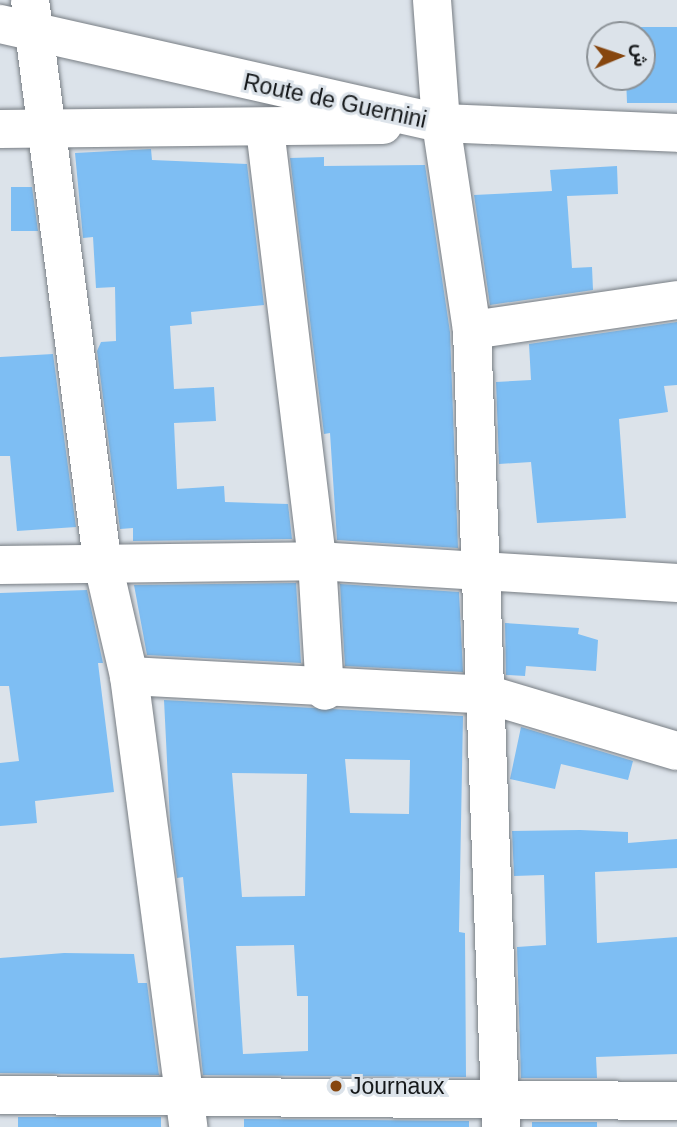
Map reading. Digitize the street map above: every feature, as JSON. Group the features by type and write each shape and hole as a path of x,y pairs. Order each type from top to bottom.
{"street":[{"path":"432,0 441,123 472,330 480,572 489,695 500,1113"},
{"path":"33,18 102,560 130,676 186,1112"},
{"name":"Route de Guernini","path":"0,24 33,18 441,123 677,133"},
{"path":"0,129 45,125 265,129 441,123"},
{"path":"265,129 317,561 325,691"},
{"path":"472,330 677,300"},
{"path":"0,565 102,560 317,561 677,583"},
{"path":"130,676 325,691 489,695 677,751"},
{"path":"0,1095 186,1112 500,1113 677,1101"}],"building":[{"path":"656,27 677,27 677,103 627,103 627,91 656,91"},
{"path":"151,149 152,160 247,164 264,305 191,312 192,324 170,326 174,389 214,387 216,421 174,423 177,489 224,486 225,502 288,504 292,539 133,541 133,528 120,529 97,351 101,342 116,341 115,287 96,288 93,237 83,238 75,153"},
{"path":"324,157 324,166 425,165 450,332 458,548 337,540 330,433 324,434 290,158"},
{"path":"617,166 618,194 567,196 572,268 592,267 593,290 490,305 474,195 552,191 550,170"},
{"path":"11,187 32,187 38,231 11,231"},
{"path":"677,322 677,385 664,386 668,412 619,419 626,518 537,523 531,462 499,464 496,382 531,380 529,344"},
{"path":"53,354 76,527 17,531 10,456 0,456 0,357"},
{"path":"296,583 301,663 147,655 134,585"},
{"path":"340,584 459,592 463,672 345,666"},
{"path":"87,590 103,663 98,663 114,792 35,801 37,823 0,826 0,763 19,761 9,686 0,686 0,593"},
{"path":"505,623 579,628 578,634 598,640 596,671 526,666 525,676 506,675"},
{"path":"164,700 463,716 459,932 465,933 466,1077 203,1075 183,877 177,878 170,821","holes":["345,759 410,760 409,814 350,813","232,773 307,774 305,896 242,897","294,945 297,996 308,996 308,1051 243,1054 236,946"]},
{"path":"521,727 633,761 628,780 561,764 555,789 510,779"},
{"path":"512,831 628,832 628,843 677,839 677,868 595,872 597,943 677,937 677,1054 596,1057 597,1078 521,1078 517,947 546,945 544,875 514,876"},
{"path":"64,953 134,954 138,983 147,983 159,1075 0,1073 0,958"},
{"path":"18,1117 161,1117 161,1127 18,1127"},
{"path":"244,1119 469,1121 469,1127 244,1127"},
{"path":"532,1122 597,1122 597,1127 532,1127"}],"place":[{"name":"Journaux","path":"336,1086"}]}
